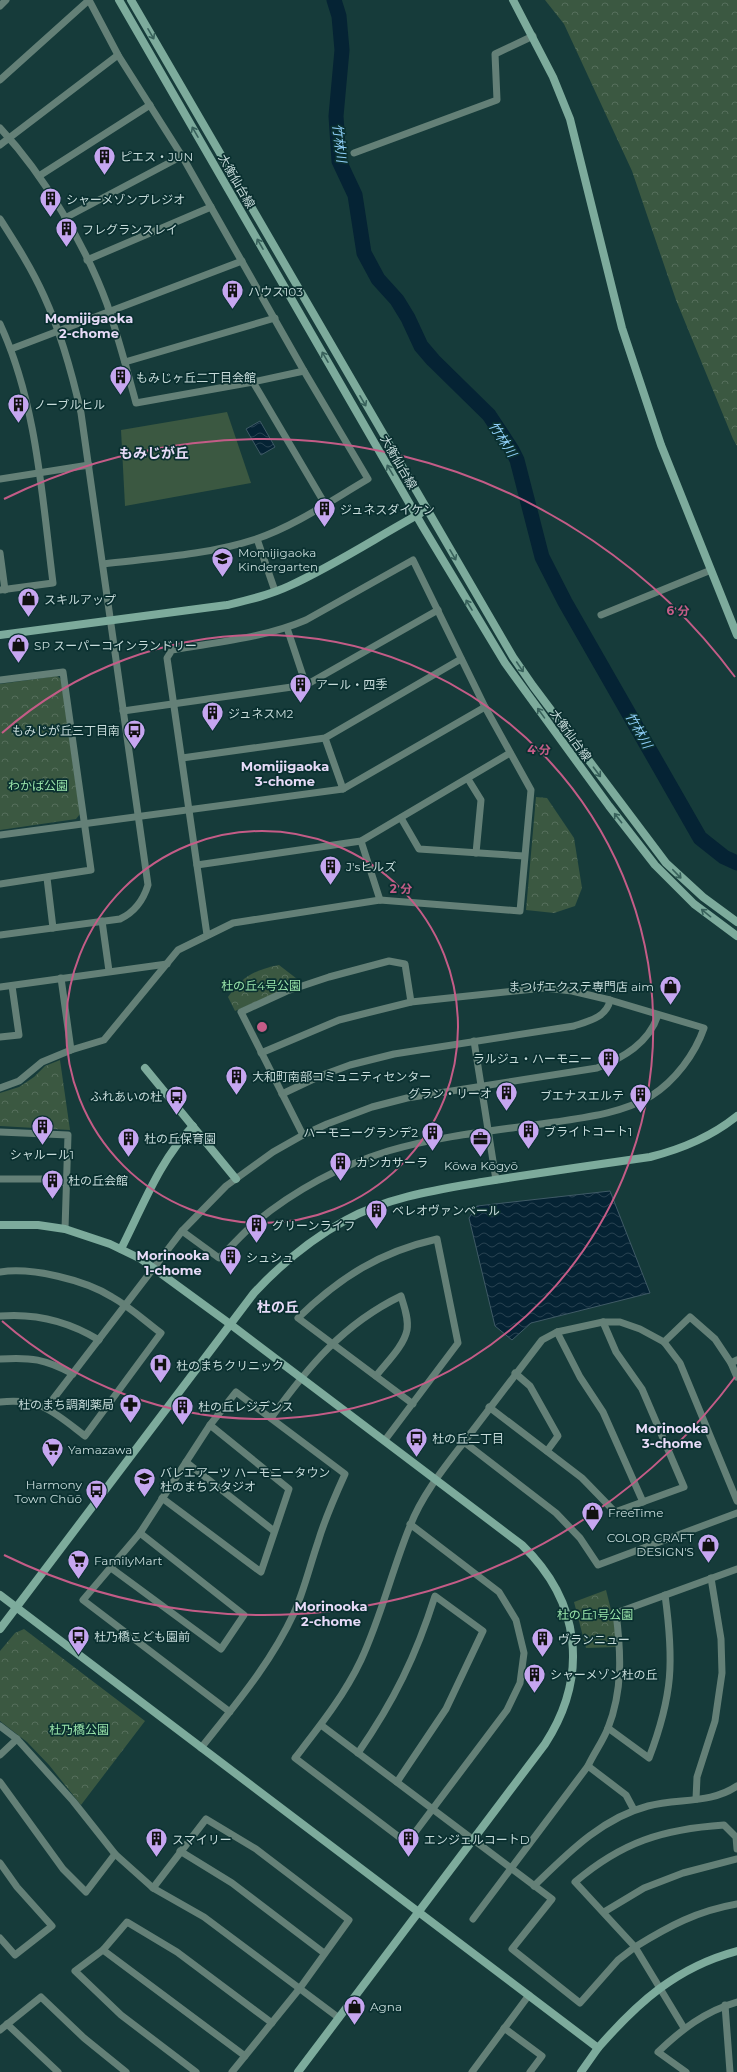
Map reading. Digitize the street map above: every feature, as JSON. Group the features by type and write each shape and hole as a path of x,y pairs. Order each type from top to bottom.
{"street":[{"path":"0,6 6,0"},
{"path":"0,80 89,0 118,55 182,156 304,371 368,480 280,529 257,539 226,548 103,564"},
{"name":"大衡仙台線","path":"119,0 416,515 505,663 609,806 669,881 714,920 737,936"},
{"name":"大衡仙台線","path":"131,0 426,510 513,657 562,726 666,862 703,897 737,922"},
{"path":"513,0 553,77 570,119 622,328 661,445 737,635"},
{"path":"354,153 497,100 494,54 533,36"},
{"path":"0,145 118,55"},
{"path":"39,176 150,105"},
{"path":"0,128 39,176 65,218 87,260 109,310 136,403 253,382 304,371"},
{"path":"65,218 182,156"},
{"path":"87,260 211,207"},
{"path":"0,219 31,270 58,330 71,370 81,412 148,885 145,895 129,914 120,918 0,935"},
{"path":"11,349 109,310 242,261"},
{"path":"125,362 275,318"},
{"path":"0,324 11,349 26,404 39,474 54,583 2,590 0,553"},
{"path":"253,382 325,504"},
{"path":"0,480 89,465"},
{"path":"0,635 227,604 275,591 329,566 426,510"},
{"path":"257,539 275,591"},
{"path":"0,1088 20,1081 42,1062 71,1050 104,1040 178,950 233,922 380,900 520,911 531,790 485,707 413,560 306,620 287,628 234,640 172,650 167,658 207,935"},
{"path":"602,615 711,570"},
{"path":"123,711 306,685 438,610"},
{"path":"287,628 306,685"},
{"path":"182,758 325,738 461,659"},
{"path":"0,680 63,672 86,823 91,870 47,878 0,884"},
{"path":"0,835 343,790 485,707"},
{"path":"325,738 343,790"},
{"path":"197,865 361,841 510,754"},
{"path":"468,779 481,800 476,853"},
{"path":"401,818 419,849 524,856"},
{"path":"361,841 380,900"},
{"path":"47,878 53,928"},
{"path":"102,921 109,971"},
{"path":"303,1135 240,1012 287,991 315,981 389,961 405,964 411,1002"},
{"path":"0,987 167,964"},
{"path":"61,978 71,1050"},
{"path":"0,1038 19,1035 12,986"},
{"path":"182,1231 219,1258 255,1222 289,1197 326,1176 359,1161 390,1150 446,1139 614,1112 651,1095 665,1085 678,1072 700,1040 704,1028 610,1000 572,991 544,988 411,1002 339,1020 261,1053"},
{"path":"282,1094 320,1076 350,1065 394,1054 574,1026 591,1020 609,1007 610,1000"},
{"path":"47,1407 182,1231 209,1202 236,1179 273,1152 303,1135 372,1107 407,1098 481,1085 597,1068 616,1061 632,1050 645,1038 655,1024 658,1014"},
{"path":"474,1041 496,1180"},
{"path":"145,1068 236,1179"},
{"path":"0,1629 254,1293 284,1262 313,1240 347,1219 395,1201 432,1191 656,1156 674,1151 706,1137 737,1116"},
{"path":"121,1249 158,1172 181,1138 193,1126"},
{"path":"0,1132 68,1135 65,1229"},
{"path":"0,1179 42,1178 67,1182"},
{"path":"0,1225 38,1225 65,1229 121,1249 153,1267 385,1440 522,1546 537,1559 550,1576 563,1602 570,1622 573,1643 571,1686 566,1706 557,1726 298,2072"},
{"path":"385,1440 413,1404 458,1343 437,1239 416,1244 367,1264 344,1277 320,1296 298,1318 413,1404"},
{"path":"0,1272 39,1273 69,1279 112,1296 161,1333 84,1436 47,1407 25,1402 0,1402"},
{"path":"270,1418 301,1378 332,1343 356,1322 372,1311 401,1296 407,1317 407,1330 398,1346 376,1376"},
{"path":"0,1316 17,1315 59,1321 82,1329 99,1340"},
{"path":"664,1342 690,1317 715,1339 734,1361 737,1377"},
{"path":"489,1408 582,1478 615,1512 684,1487 642,1389 616,1352 603,1322"},
{"path":"410,1524 499,1592 516,1620 524,1653 520,1683 507,1710 407,1844 295,1758 321,1726 348,1684 370,1640 410,1524 435,1479 515,1373 542,1340 557,1332 603,1322 620,1322 640,1329 664,1342 680,1363 737,1501"},
{"path":"557,1332 580,1377 603,1412 643,1502"},
{"path":"0,1359 29,1358 53,1363 72,1374"},
{"path":"515,1373 530,1386 558,1436 547,1451"},
{"path":"202,1748 230,1712 267,1662 294,1612 328,1510 345,1474 236,1392 210,1425 140,1533 83,1600 230,1712"},
{"path":"162,1498 261,1572 289,1489 210,1425"},
{"path":"464,1442 556,1514 580,1538 598,1565 737,1513"},
{"path":"186,1462 274,1530"},
{"path":"111,1568 221,1649 244,1615 140,1533"},
{"path":"473,1919 588,1766 608,1728 618,1694 621,1652 616,1613 737,1569"},
{"path":"696,1798 697,1777 715,1721 722,1673 721,1639 711,1578"},
{"path":"0,1595 598,2048"},
{"path":"608,1728 650,1758 668,1700 671,1671 670,1636 665,1595"},
{"path":"358,1753 384,1714 411,1662 423,1633 434,1596 483,1630 446,1709 397,1782"},
{"path":"0,1726 16,1739 73,1801 116,1854 153,1888 204,1917 339,2018"},
{"path":"321,1726 552,1900 512,1949 580,2003 618,1960 635,1947 671,1925 703,1912 737,1904"},
{"path":"0,1755 16,1739"},
{"path":"588,1766 626,1795 634,1810"},
{"path":"0,1782 62,1869 86,1892 116,1854"},
{"path":"534,1886 576,1846 600,1828 634,1810 649,1805 696,1798 715,1797 728,1792 737,1786"},
{"path":"153,1888 206,1819 256,1849 349,1920 300,1988 232,2072"},
{"path":"684,2028 660,1986 635,1947 575,1882 595,1865 632,1844 667,1832 694,1827 724,1825 736,1836 737,1849"},
{"path":"180,1851 232,1883 324,1953"},
{"path":"604,1912 644,1888 683,1873 737,1859"},
{"path":"0,1863 17,1887 52,1926 15,1955 0,1938"},
{"path":"196,2072 121,2015 75,1971 103,1950 127,1922 177,1952 272,2023"},
{"path":"103,1950 245,2056"},
{"path":"581,2072 598,2048 638,2005 660,1986 699,1964 737,1951"},
{"path":"472,2072 529,1995"},
{"path":"0,2030 41,1997 84,2038 126,2072"},
{"path":"686,2072 658,2052 684,2028 725,2006 737,2002"},
{"path":"725,2006 730,2072"},
{"path":"7,2024 58,2072"},
{"path":"504,2028 542,2056 530,2072"}],"green space":[{"path":"545,0 737,0 737,446 676,300 632,171 564,24"},
{"path":"227,412 251,483 125,506 121,430"},
{"name":"わかば公園","path":"57,676 61,679 80,814 76,819 0,830 0,684"},
{"path":"536,797 547,798 574,838 582,888 575,906 554,913 526,910"},
{"name":"杜の丘4号公園","path":"279,965 301,982 235,1011 228,997 238,984 249,975 262,969"},
{"path":"60,1060 70,1130 0,1126 0,1093 19,1087 34,1077 45,1066"},
{"name":"杜の丘1号公園","path":"606,1590 615,1626 616,1647 586,1648 574,1602"},
{"name":"杜乃橋公園","path":"24,1629 145,1721 81,1805 49,1765 27,1742 0,1721 0,1651 15,1633"}],"water":[{"path":"260,421 275,447 261,455 246,429"},
{"path":"610,1191 650,1293 531,1323 512,1340 495,1326 469,1218 477,1206"}],"waterway":[{"name":"竹林川","path":"334,0 339,16 342,50 336,116 339,161 355,195 364,253 378,279 397,300 408,318 421,346 433,360 489,415 512,450 517,460 542,557 565,602 700,838 724,857 737,863"}],"place":[{"name":"ピエス・JUN","path":"104,176"},
{"name":"シャーメゾンプレジオ","path":"51,218"},
{"name":"フレグランスレイ","path":"67,248"},
{"name":"ハウス103","path":"233,310"},
{"name":"もみじヶ丘二丁目会館","path":"120,396"},
{"name":"ノーブルヒル","path":"18,424"},
{"name":"ジュネスダイケン","path":"325,528"},
{"name":"Momijigaoka Kindergarten","path":"223,578"},
{"name":"スキルアップ","path":"28,618"},
{"name":"SP スーパーコインランドリー","path":"19,664"},
{"name":"アール・四季","path":"300,704"},
{"name":"ジュネスM2","path":"213,732"},
{"name":"もみじが丘三丁目南","path":"135,750"},
{"name":"J'sヒルズ","path":"330,886"},
{"name":"まつげエクステ専門店 aim","path":"670,1006"},
{"name":"ラルジュ・ハーモニー","path":"608,1078"},
{"name":"大和町南部コミュニティセンター","path":"237,1096"},
{"name":"グラン・リーオ","path":"507,1112"},
{"name":"ブエナスエルテ","path":"640,1114"},
{"name":"ふれあいの杜","path":"177,1116"},
{"name":"シャルール1","path":"42,1146"},
{"name":"ブライトコート1","path":"529,1150"},
{"name":"ハーモニーグランデ2","path":"433,1152"},
{"name":"杜の丘保育園","path":"129,1158"},
{"name":"Kōwa Kōgyō","path":"481,1158"},
{"name":"カンカサーラ","path":"341,1182"},
{"name":"杜の丘会館","path":"53,1200"},
{"name":"ベレオヴァンベール","path":"377,1230"},
{"name":"グリーンライフ","path":"256,1244"},
{"name":"シュシュ","path":"230,1276"},
{"name":"杜のまちクリニック","path":"160,1384"},
{"name":"杜のまち調剤薬局","path":"130,1424"},
{"name":"杜の丘レジデンス","path":"182,1426"},
{"name":"杜の丘二丁目","path":"416,1458"},
{"name":"Yamazawa","path":"53,1468"},
{"name":"バレエアーツ ハーモニータウン 杜のまちスタジオ","path":"144,1498"},
{"name":"Harmony Town Chūō","path":"97,1510"},
{"name":"FreeTime","path":"592,1532"},
{"name":"COLOR CRAFT DESIGN'S","path":"709,1564"},
{"name":"FamilyMart","path":"79,1580"},
{"name":"杜乃橋こども園前","path":"79,1656"},
{"name":"ヴランニュー","path":"543,1658"},
{"name":"シャーメゾン杜の丘","path":"534,1694"},
{"name":"スマイリー","path":"157,1858"},
{"name":"エンジェルコートD","path":"409,1858"},
{"name":"Agna","path":"355,2026"}],"district":[{"name":"Momijigaoka 2-chome","path":"89,326"},
{"name":"もみじが丘","path":"154,453"},
{"name":"Momijigaoka 3-chome","path":"285,774"},
{"name":"Morinooka 1-chome","path":"173,1262"},
{"name":"杜の丘","path":"278,1307"},
{"name":"Morinooka 3-chome","path":"672,1436"},
{"name":"Morinooka 2-chome","path":"331,1614"}]}
